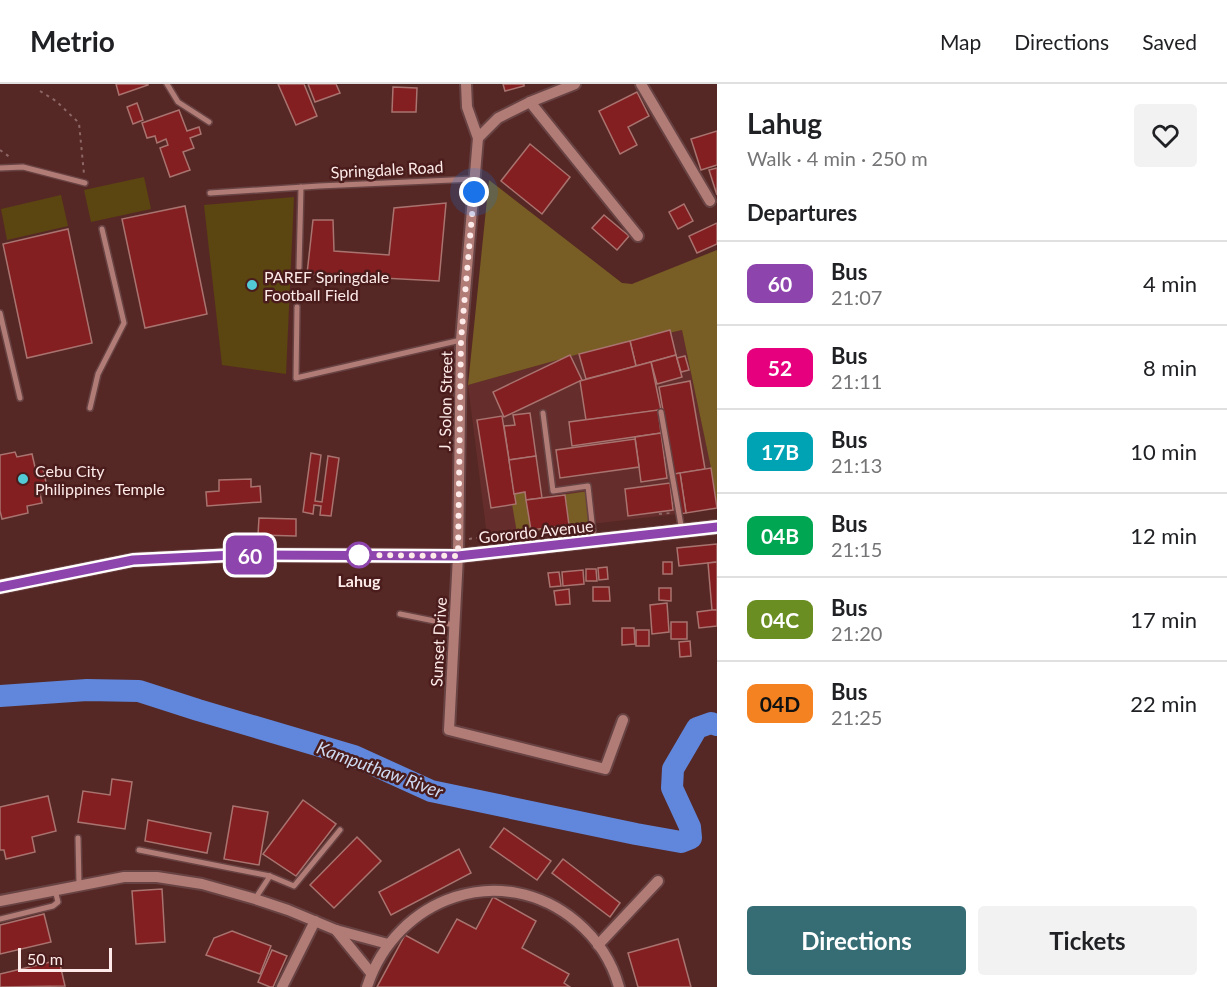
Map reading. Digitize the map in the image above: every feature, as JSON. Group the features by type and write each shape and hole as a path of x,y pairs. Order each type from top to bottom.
{"main road":[{"name":"Gorordo Avenue","path":"0,587 133,560 234,555 458,556 717,527"}],"street":[{"name":"J. Solon Street","path":"458,556 461,340 478,138 467,106 466,84"},
{"path":"478,138 498,118 575,84"},
{"path":"641,84 710,201"},
{"path":"530,102 638,236"},
{"name":"Sunset Drive","path":"458,556 449,730 605,769 623,720"},
{"path":"0,901 124,877 157,877 202,884 255,898 336,930 388,944"},
{"path":"598,945 658,881"},
{"path":"367,987 371,973 388,944 410,921 436,904 466,894 498,891 529,896 558,908 584,927 611,966 619,987"},
{"path":"282,987 315,921"},
{"path":"336,930 371,973"}],"lane":[{"path":"167,84 178,102 209,122"},
{"path":"0,168 23,166 85,183"},
{"name":"Springdale Road","path":"210,194 301,187 475,179"},
{"path":"299,268 301,187"},
{"path":"90,408 98,374 124,323 102,229"},
{"path":"297,307 296,378 461,340"},
{"path":"0,313 20,398"},
{"path":"543,412 552,491 588,486 594,541"},
{"path":"661,412 682,531"},
{"path":"400,614 454,625"},
{"path":"139,849 270,876 294,886 340,830"},
{"path":"78,838 80,884"},
{"path":"255,898 270,876"},
{"path":"0,919 56,905 58,902 55,890"}],"path":[{"path":"40,91 56,101 79,123 85,183"},
{"path":"457,541 592,523"}],"shaded area":[{"path":"144,177 151,209 91,222 84,190"},
{"path":"489,180 622,283 632,284 717,250 717,508 711,468 682,330 579,354 468,385"},
{"path":"61,195 68,226 7,240 1,209"},
{"name":"PAREF Springdale Football Field","path":"294,197 286,374 222,365 204,205"},
{"path":"682,330 711,468 680,473 686,513 487,536 468,385 579,354"},
{"path":"589,491 593,524 517,533 512,504 514,494 525,492 527,500"}],"building":[{"path":"116,84 148,84 148,85 119,95"},
{"path":"278,84 304,84 317,116 296,125"},
{"path":"308,84 336,84 340,93 315,102"},
{"path":"503,84 524,84 524,86 505,91"},
{"path":"393,87 417,88 416,112 392,112"},
{"path":"637,92 649,116 628,127 637,145 620,154 599,111"},
{"path":"137,103 143,120 133,124 127,107"},
{"path":"179,110 187,131 199,127 201,134 190,138 194,148 183,152 190,170 170,177 160,148 168,145 166,139 157,143 155,136 147,138 142,123"},
{"path":"717,131 717,165 701,170 691,139"},
{"path":"530,144 570,177 542,214 501,181"},
{"path":"717,168 717,195 709,170"},
{"path":"446,203 439,281 307,274 313,220 333,220 334,251 389,255 394,208"},
{"path":"684,204 693,221 678,229 669,212"},
{"path":"185,206 207,314 145,328 122,219"},
{"path":"604,215 629,236 617,250 592,228"},
{"path":"717,223 717,244 697,253 689,236"},
{"path":"68,229 92,343 27,358 3,244"},
{"path":"670,330 676,355 636,366 630,341"},
{"path":"630,341 636,366 586,379 579,354"},
{"path":"570,355 582,380 504,417 493,392"},
{"path":"676,355 682,377 657,384 651,362"},
{"path":"685,356 689,370 681,372 677,358"},
{"path":"651,362 661,410 586,420 580,381"},
{"path":"690,381 705,469 674,474 659,387"},
{"path":"658,410 661,433 572,446 569,422"},
{"path":"530,413 536,456 509,460 504,426 515,425 513,415"},
{"path":"502,416 516,504 491,508 477,420"},
{"path":"661,433 667,478 641,482 635,437"},
{"path":"635,439 639,467 560,478 556,450"},
{"name":"Cebu City Philippines Temple","path":"15,452 17,457 32,454 35,467 42,465 48,491 40,493 42,503 27,506 28,513 2,519 0,455"},
{"path":"311,453 321,455 315,501 322,502 328,456 339,458 331,516 320,515 321,506 314,505 313,514 303,512"},
{"path":"536,456 542,498 526,500 525,492 514,494 509,460"},
{"path":"711,468 717,508 686,513 680,473"},
{"path":"680,473 686,513 680,514 674,474"},
{"path":"251,479 251,487 260,486 261,502 207,506 206,492 219,491 219,480"},
{"path":"670,483 673,510 628,516 625,489"},
{"path":"565,495 569,525 531,530 526,500"},
{"path":"259,518 296,519 296,536 258,535"},
{"path":"717,544 717,562 679,566 677,548"},
{"path":"663,562 672,562 672,574 663,574"},
{"path":"717,562 717,610 712,610 708,563"},
{"path":"607,567 608,579 599,580 598,568"},
{"path":"586,569 596,569 597,581 586,581"},
{"path":"583,570 584,584 563,586 562,572"},
{"path":"559,572 561,586 550,587 548,573"},
{"path":"593,587 609,587 610,601 593,601"},
{"path":"659,588 671,588 671,601 659,600"},
{"path":"569,589 570,604 556,605 554,591"},
{"path":"667,603 669,632 652,634 650,605"},
{"path":"717,610 717,626 699,628 697,612"},
{"path":"671,622 687,622 687,639 671,639"},
{"path":"622,628 634,628 635,644 622,645"},
{"path":"636,630 649,630 649,646 636,646"},
{"path":"690,641 691,656 680,657 679,642"},
{"path":"112,779 132,782 125,829 78,822 83,791 110,795"},
{"path":"48,796 56,831 32,837 35,852 6,859 4,850 0,850 0,807"},
{"path":"303,800 336,824 296,876 263,854"},
{"path":"233,806 268,812 259,865 224,859"},
{"path":"148,820 211,833 207,853 145,841"},
{"path":"504,828 551,861 537,880 490,847"},
{"path":"357,837 381,861 334,908 310,885"},
{"path":"459,849 471,873 391,915 379,892"},
{"path":"563,859 620,903 610,917 552,873"},
{"path":"162,889 165,942 136,944 132,891"},
{"path":"493,897 536,921 522,948 569,974 564,983 570,987 377,987 405,935 438,953 457,919 476,929"},
{"path":"44,914 51,942 0,954 0,925"},
{"path":"232,931 271,946 260,974 206,955 214,938"},
{"path":"678,939 691,987 638,987 628,953"},
{"path":"272,950 287,956 273,987 270,987 258,982"},
{"path":"59,960 65,986 0,987 0,974"}],"waterway":[{"name":"Kamputhaw River","path":"0,696 87,690 139,691 354,756 431,791 681,842 691,838 690,827 672,788 673,769 697,728 711,723 717,725"}],"bus line":[{"name":"60","path":"0,587 133,560 234,555 458,556 717,527"}],"place":[{"name":"PAREF Springdale Football Field","path":"252,285"},
{"name":"Cebu City Philippines Temple","path":"23,479"},
{"name":"Lahug","path":"359,555"}],"route":[{"path":"359,555 353,555 458,556 461,340 474,192"}]}
